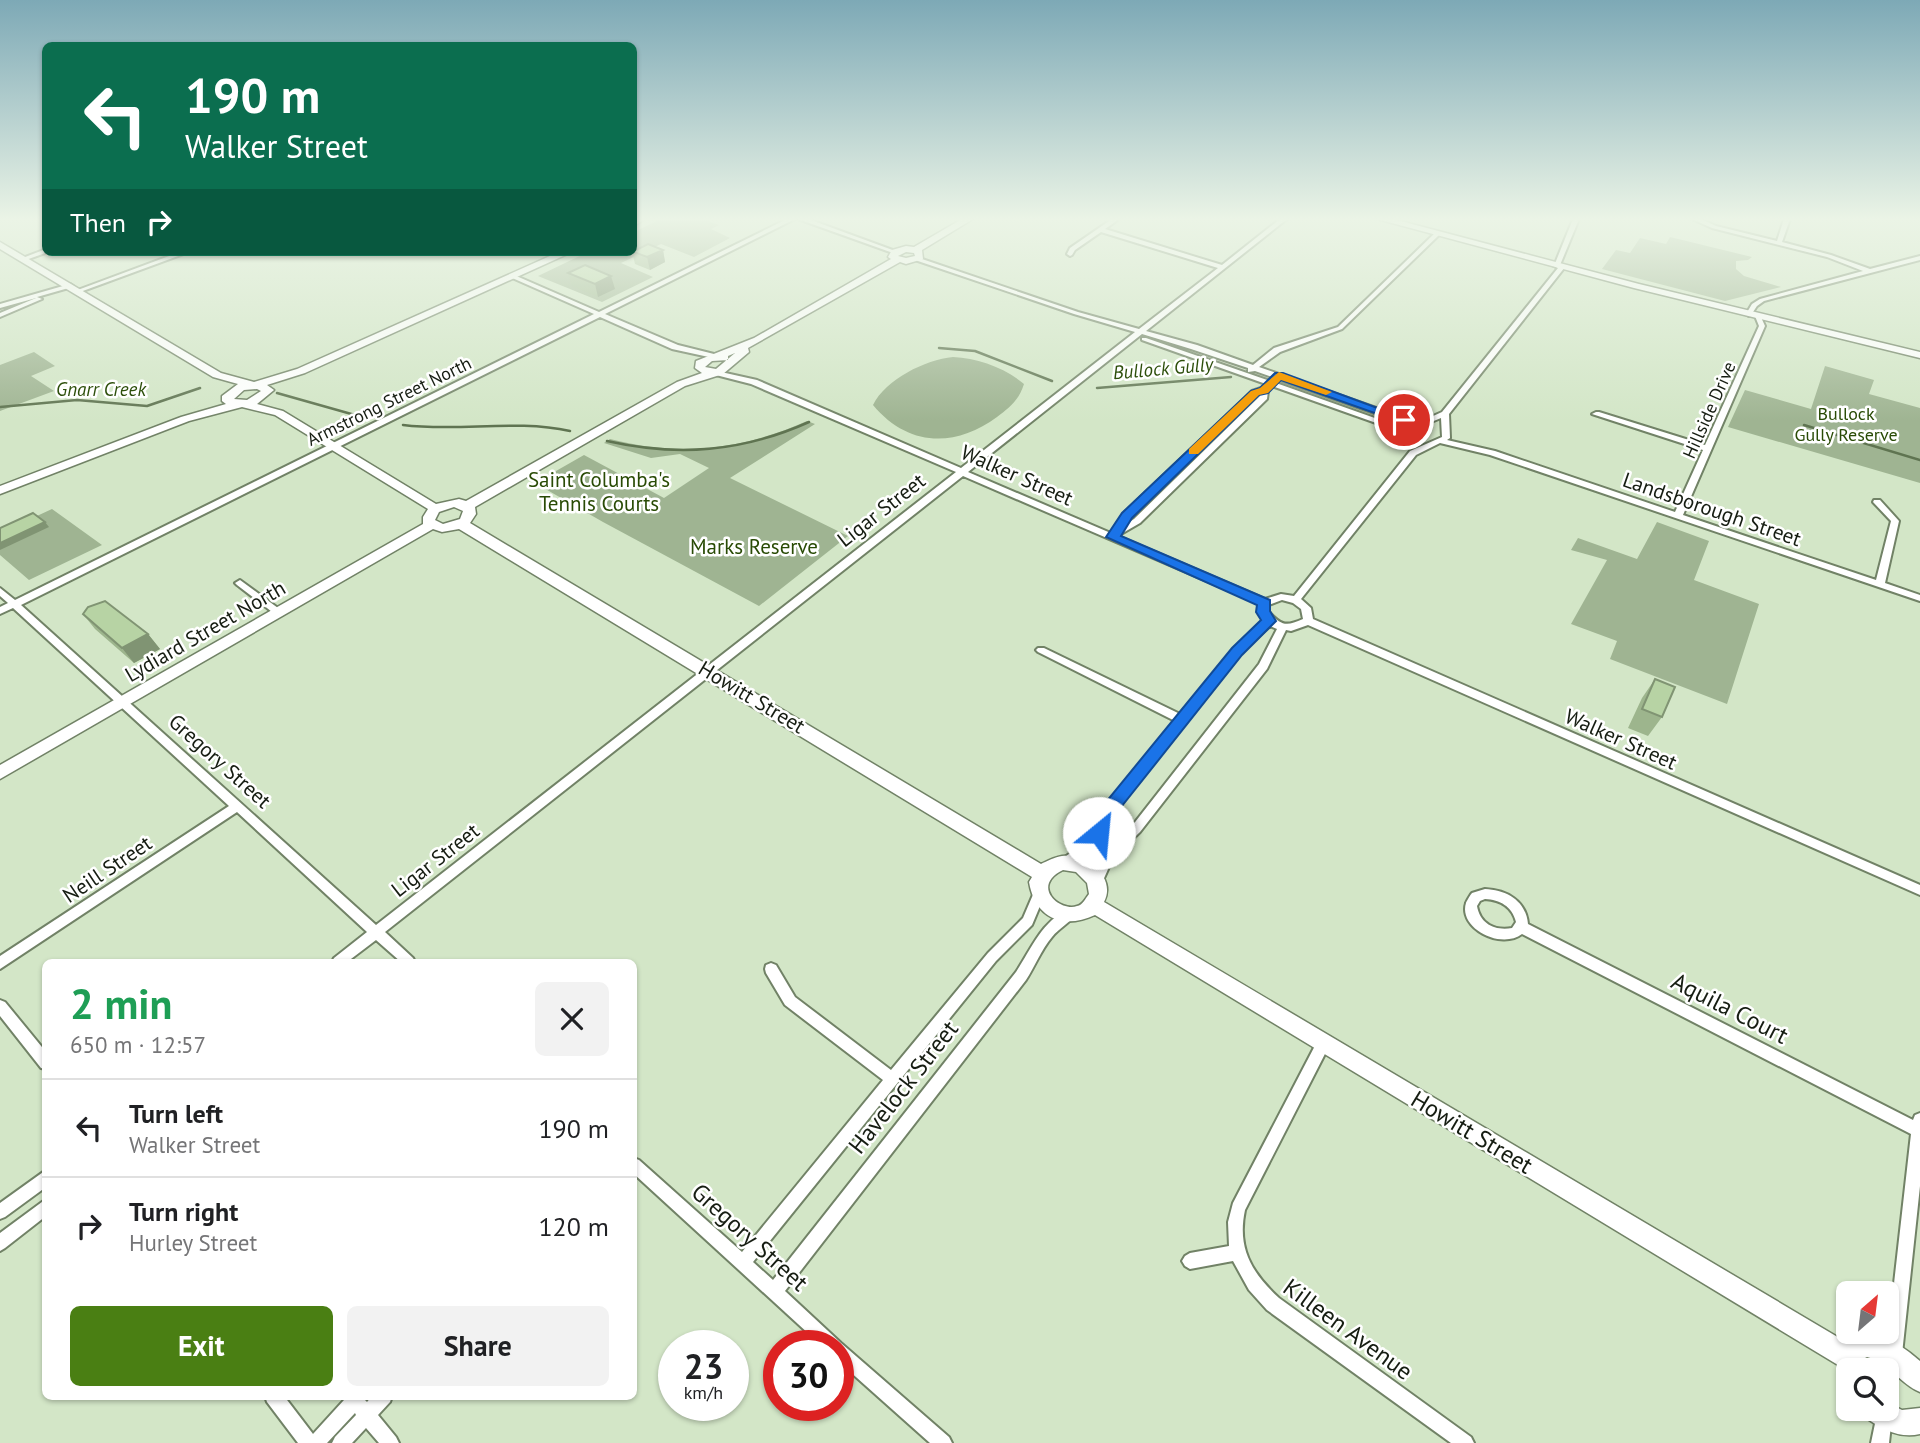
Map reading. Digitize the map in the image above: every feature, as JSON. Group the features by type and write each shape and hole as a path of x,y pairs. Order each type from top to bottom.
{"street":[{"path":"69,286 217,375 265,387 266,394 279,413"},
{"path":"0,306 82,286"},
{"path":"186,419 238,388 301,371 489,286"},
{"path":"536,286 675,347 726,358 730,364"},
{"name":"Armstrong Street North","path":"0,611 657,286"},
{"path":"467,506 470,516 461,524 442,528 431,525 428,517 436,509 455,503 467,506 681,384 725,370 758,340 846,286"},
{"path":"1002,286 1139,334 1254,367 1397,418 1422,423"},
{"name":"Ligar Street","path":"342,959 1199,286"},
{"path":"1244,376 1277,350 1340,328 1383,286"},
{"path":"1413,453 1413,427 1445,414 1544,286"},
{"path":"1638,286 1920,355"},
{"path":"1754,315 1754,305 1762,300 1812,286"},
{"path":"0,315 51,293"},
{"name":"Hillside Drive","path":"1678,516 1762,327 1763,323 1754,315"},
{"path":"1139,334 1267,387 1414,434"},
{"path":"681,384 705,360 758,340"},
{"path":"675,347 704,371 715,372"},
{"name":"Walker Street","path":"730,364 754,382"},
{"path":"0,490 186,419 256,401 301,371"},
{"name":"Walker Street","path":"715,372 754,382 1265,603"},
{"path":"217,375 229,402 279,413 436,509"},
{"path":"1112,537 1137,521 1264,397 1267,387 1279,376"},
{"path":"1296,600 1413,453 1446,438 1445,414"},
{"path":"1596,414 1709,449"},
{"name":"Landsborough Street","path":"1422,423 1438,426 1492,453 1920,598"},
{"name":"Landsborough Street","path":"1414,434 1427,440 1492,453"},
{"path":"1877,502 1895,521 1880,584"},
{"name":"Howitt Street","path":"461,524 1042,874"},
{"name":"Lydiard Street North","path":"0,773 431,525"},
{"path":"240,583 279,613"},
{"name":"Gregory Street","path":"0,591 406,959"},
{"path":"1275,598 1296,600 1306,608 1308,621 1298,627 1283,627 1269,621 1263,612 1265,603 1275,598"},
{"path":"1065,863 1094,841 1112,806 1237,652 1269,621"},
{"name":"Walker Street","path":"1308,621 1920,890"},
{"path":"1097,881 1084,868 1065,863 1054,865 1042,874 1038,884 1039,894 1053,910 1070,914 1086,911 1093,905 1098,896 1097,881 1108,855 1136,829 1263,666 1283,627"},
{"path":"1041,650 1182,720"},
{"name":"Neill Street","path":"0,963 236,807"},
{"name":"Havelock Street","path":"742,1264 992,957 1028,921 1039,894"},
{"name":"Howitt Street","path":"1093,905 1324,1042 1840,1358"},
{"name":"Havelock Street","path":"774,1292 1021,976 1042,937 1070,914"},
{"name":"Aquila Court","path":"1521,927 1919,1125"},
{"path":"771,969 790,1001 892,1079"},
{"path":"0,1006 42,1058"},
{"name":"Killeen Avenue","path":"1324,1042 1238,1208 1233,1229 1238,1252 1250,1278 1273,1304 1465,1443"},
{"path":"1894,1354 1919,1125"},
{"name":"Gregory Street","path":"637,1168 816,1330"},
{"path":"0,1212 42,1180"},
{"path":"0,1243 42,1209"},
{"path":"1190,1261 1238,1252"},
{"path":"1853,1358 1856,1350 1864,1346 1875,1346 1894,1354 1920,1380"},
{"path":"854,1365 935,1440"},
{"path":"276,1400 309,1443"},
{"path":"316,1443 353,1400"},
{"path":"356,1400 390,1443"},
{"path":"341,1443 380,1400"},
{"path":"1879,1421 1880,1443"},
{"path":"1898,1421 1920,1421"}],"green space":[{"path":"563,286 634,286 602,302"},
{"path":"1669,286 1781,287 1725,301"},
{"path":"34,352 55,366 31,376 54,391 0,411 0,365"},
{"path":"953,357 981,362 1008,373 1024,384 1020,394 1006,410 981,427 949,438 932,438 901,429 873,405 887,387 907,372"},
{"name":"Bullock Gully Reserve","path":"1825,366 1874,380 1869,394 1920,408 1920,483 1728,427 1745,390 1811,409"},
{"name":"Marks Reserve","path":"807,421 815,424 730,478 848,536 759,606 535,483 584,455 664,498 709,468 680,454 651,458 604,443 610,439 661,448 710,448 758,439"},
{"path":"52,509 102,545 29,580 0,555 0,533"},
{"path":"1657,522 1709,541 1694,580 1759,604 1727,704 1610,659 1617,641 1571,624 1607,560 1571,550 1578,538 1637,559"}],"building":[{"path":"33,513 45,522 0,543 0,528"},
{"path":"105,601 148,634 122,648 83,614 88,607"},
{"path":"1655,679 1675,687 1662,717 1642,709"}],"waterway":[{"name":"Bullock Gully","path":"939,348 975,351 1052,381"},
{"name":"Bullock Gully","path":"1097,388 1231,377"},
{"name":"Gnarr Creek","path":"0,407 77,400 147,406 200,388"},
{"name":"Gnarr Creek","path":"277,393 362,417"},
{"name":"Gnarr Creek","path":"607,441 659,449 709,449 759,440 809,422"},
{"name":"Gnarr Creek","path":"403,425 529,426 570,431"},
{"name":"Bullock Gully","path":"1804,425 1920,460"}],"slow traffic":[{"path":"1193,452 1255,393 1264,390 1279,376 1326,392"}],"route":[{"path":"1099,833 1112,806 1242,646 1269,621 1263,612 1265,603 1112,537 1121,529 1126,516 1255,393 1264,390 1279,376 1404,420"}],"park label":[{"name":"Saint Columba's Tennis Courts","path":"599,491"}]}
